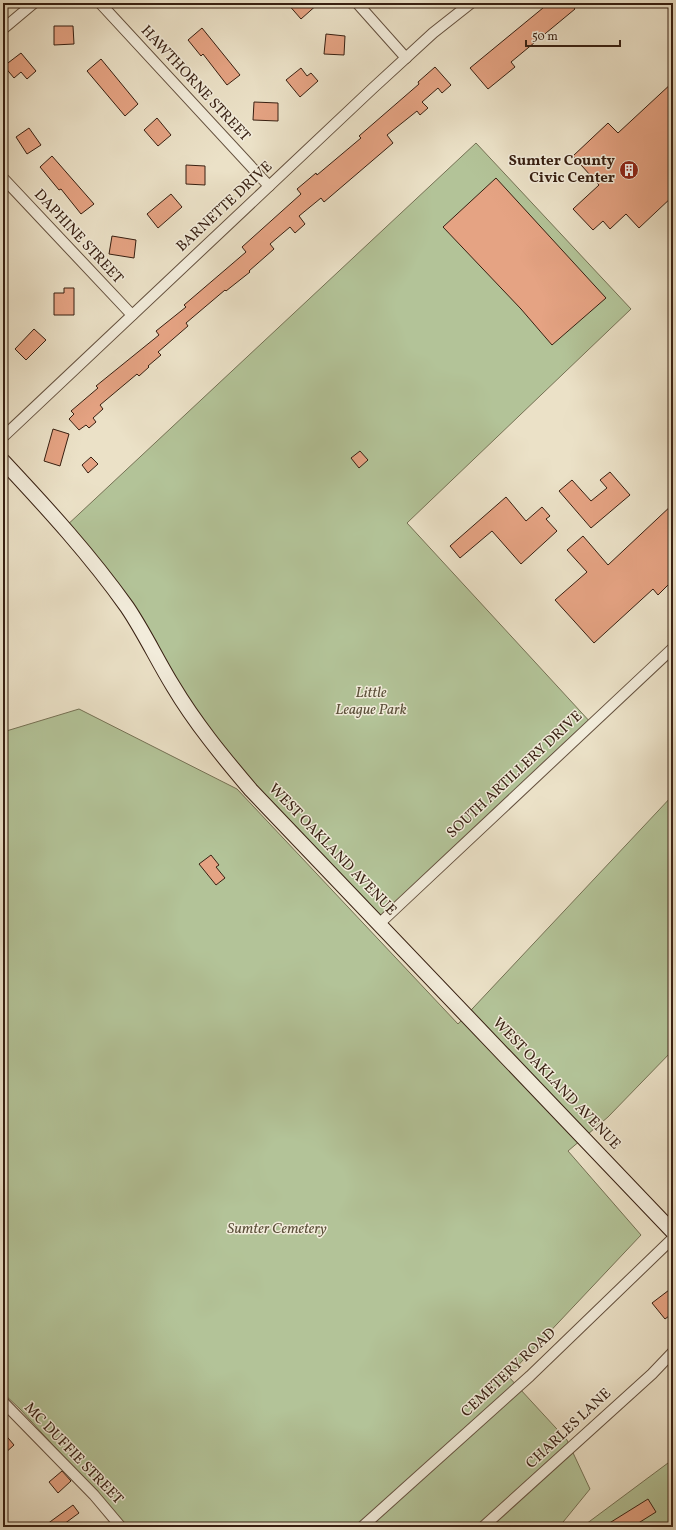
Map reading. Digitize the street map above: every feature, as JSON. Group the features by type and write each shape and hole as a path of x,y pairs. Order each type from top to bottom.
{"street":[{"path":"3,29 34,3"},
{"name":"HAWTHORNE STREET","path":"100,3 269,186"},
{"path":"357,3 406,58"},
{"name":"BARNETTE DRIVE","path":"3,437 406,58 471,3"},
{"name":"DAPHINE STREET","path":"3,178 132,315"},
{"name":"WEST OAKLAND AVENUE","path":"3,461 51,512 105,578 127,608 186,707 220,753 251,790 673,1232"},
{"name":"SOUTH ARTILLERY DRIVE","path":"379,924 673,648"},
{"name":"CEMETERY ROAD","path":"362,1527 530,1376 673,1238"},
{"name":"CHARLES LANE","path":"483,1527 652,1374 673,1352"},
{"name":"MC DUFFIE STREET","path":"3,1402 94,1495 121,1527"}],"green space":[{"name":"Little League Park","path":"476,143 631,309 407,523 592,724 379,924 251,790 140,628 64,528"},
{"name":"Sumter Cemetery","path":"79,709 237,789 458,1024 673,795 673,1050 608,1117 568,1151 641,1235 508,1376 567,1440 590,1489 559,1527 128,1527 20,1409 3,1393 3,732"},
{"path":"672,1460 673,1527 582,1527"}],"building":[{"path":"287,3 319,3 301,19"},
{"path":"549,3 570,3 575,9 511,62 515,67 488,89 470,68"},
{"path":"54,26 73,26 74,44 54,45"},
{"path":"202,28 240,75 227,85 203,54 201,56 188,40"},
{"path":"326,34 345,36 344,55 324,54"},
{"path":"21,53 36,71 27,79 21,72 14,78 4,66"},
{"path":"101,59 138,104 125,116 87,71"},
{"path":"435,67 451,85 442,93 438,88 422,102 428,108 420,115 417,111 387,135 393,143 324,202 321,198 299,216 305,224 295,233 290,227 270,244 274,249 249,271 250,272 226,291 225,290 186,323 188,326 158,352 161,355 139,376 137,374 100,405 103,409 93,418 96,422 89,428 86,425 79,430 69,419 74,414 71,411 98,388 96,386 159,335 156,331 186,307 184,305 246,252 242,247 301,194 297,189 316,173 317,175 361,138 359,136 419,84 418,82"},
{"path":"301,68 307,76 311,73 318,81 300,97 286,80"},
{"name":"Sumter County Civic Center","path":"673,82 673,196 639,228 626,214 610,229 603,221 593,230 573,209 599,185 573,156 608,123 618,133"},
{"path":"254,102 278,103 278,121 253,120"},
{"path":"157,118 171,135 158,146 144,130"},
{"path":"29,128 41,145 27,154 16,137"},
{"path":"52,156 94,204 81,214 61,189 59,190 40,167"},
{"path":"186,165 205,166 205,185 186,184"},
{"path":"496,178 606,298 552,345 521,309 443,227"},
{"path":"171,194 182,207 158,228 147,214"},
{"path":"112,236 136,240 134,258 109,254"},
{"path":"64,288 74,288 74,315 54,315 54,293 64,293"},
{"path":"34,329 46,340 26,360 15,349"},
{"path":"53,429 69,434 60,466 44,461"},
{"path":"360,451 368,460 359,468 351,458"},
{"path":"91,457 98,464 88,473 82,465"},
{"path":"610,472 630,495 591,528 559,491 572,480 591,501 607,488 600,480"},
{"path":"506,497 526,521 542,507 550,516 546,519 557,531 521,564 492,531 460,558 450,546"},
{"path":"673,504 673,580 658,595 653,589 594,643 555,600 587,572 567,550 583,536 608,565"},
{"path":"211,855 219,865 216,867 225,878 216,885 199,864"},
{"path":"673,1287 673,1313 665,1319 652,1303"},
{"path":"3,1432 14,1445 3,1455"},
{"path":"62,1471 71,1481 58,1493 49,1482"},
{"path":"648,1499 656,1512 632,1527 603,1527"},
{"path":"73,1505 79,1513 60,1527 43,1527"}],"place":[{"name":"Sumter County Civic Center","path":"629,170"}]}
